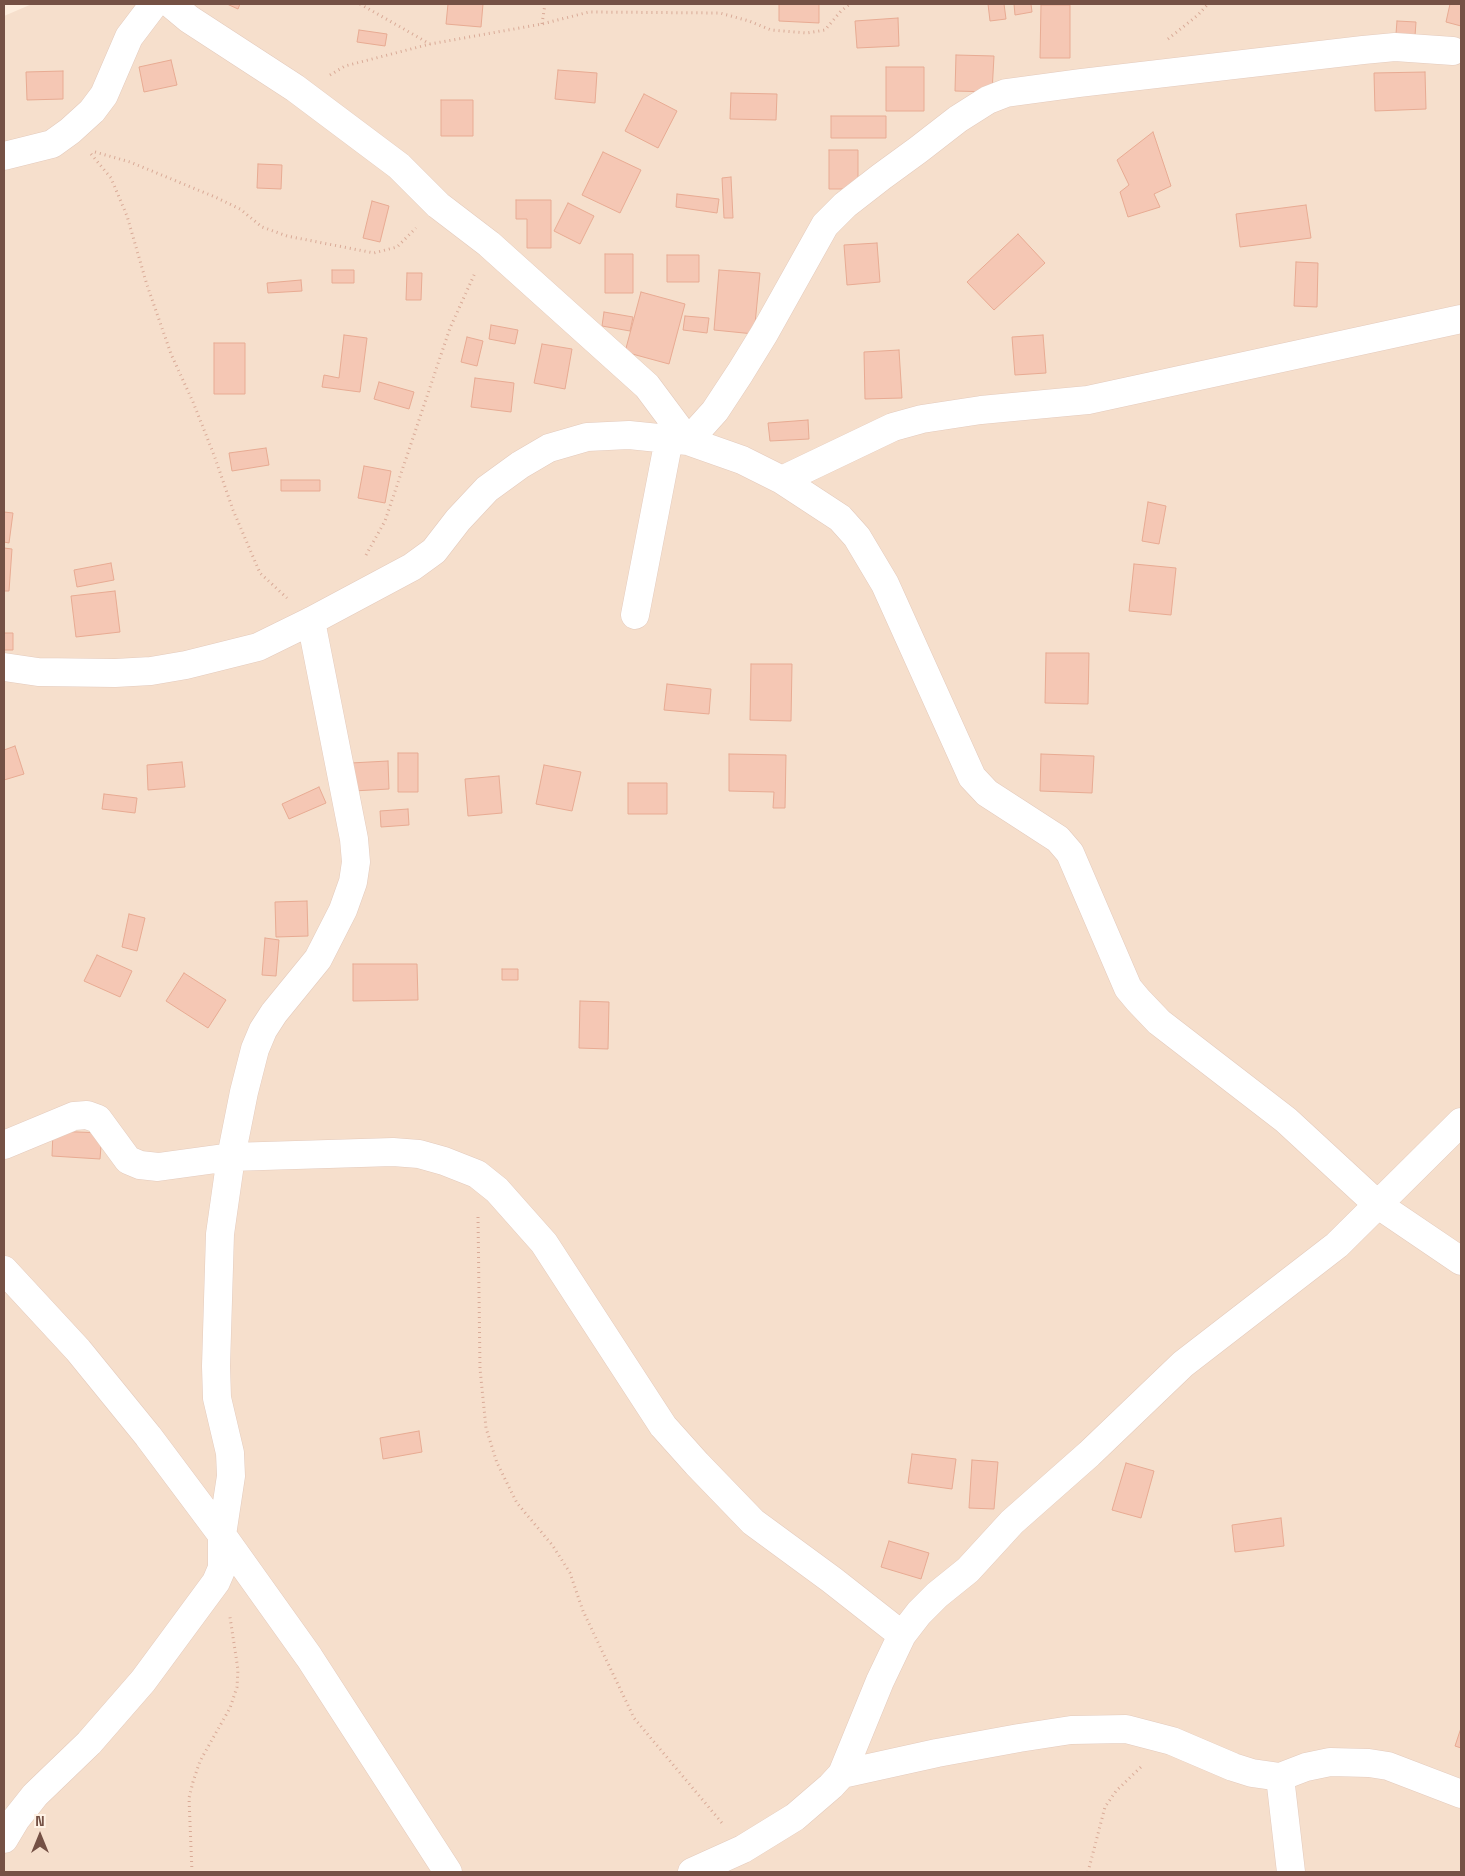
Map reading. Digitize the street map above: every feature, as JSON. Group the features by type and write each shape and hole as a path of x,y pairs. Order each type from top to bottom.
{"street":[{"path":"4,156 52,144 70,131 92,110 104,95 130,37 154,4"},
{"path":"171,4 189,19 295,88 399,166 438,204 488,244 647,386 679,440"},
{"path":"635,615 679,440 715,411 764,334 825,225 845,204 958,118 988,100 1006,94 1061,86 1395,47 1453,51"},
{"path":"782,480 893,427 922,419 981,410 1088,400 1461,319"},
{"path":"4,667 38,672 115,673 151,671 186,665 258,646 311,622 412,567 434,551 458,520 487,489 520,465 549,448 587,438 629,435 679,440 742,460 782,480 840,518 857,537 885,584 972,777 987,794 1058,839 1070,853 1128,988 1138,1000 1159,1022 1286,1120 1377,1204 1461,1262"},
{"path":"4,1839 16,1819 35,1795 89,1744 143,1681 216,1582 222,1568 222,1535 231,1476 230,1453 217,1398 216,1366 220,1234 231,1157 244,1092 263,1030 274,1013 318,959 343,910 354,882 356,862 354,839 311,622"},
{"path":"4,1145 74,1116 87,1115 98,1119 128,1160 140,1165 158,1167 231,1157 393,1152 419,1154 444,1161 477,1174 497,1190 544,1243 663,1426 697,1464 753,1522 832,1580 902,1635"},
{"path":"692,1872 743,1849 795,1817 831,1786 842,1774 880,1681 902,1635 936,1595 968,1570 1012,1522 1089,1454 1183,1364 1337,1245 1461,1122"},
{"path":"4,1270 78,1350 148,1436 222,1535 309,1658 448,1872"},
{"path":"842,1774 937,1753 1071,1730 1126,1729 1172,1741 1234,1767 1252,1772 1280,1777 1306,1767 1330,1762 1368,1763 1388,1766 1461,1794"},
{"path":"1280,1777 1291,1872"}],"path":[{"path":"360,4 430,44"},
{"path":"542,24 545,4"},
{"path":"295,88 320,82 345,66 430,44 542,24 590,12 720,13 749,21 771,30 807,33 825,30 841,11 850,4"},
{"path":"311,622 260,573 233,510 193,402 171,354 147,285 127,216 111,178 87,150 130,162 215,197 240,208 262,227 279,233 374,253 397,247 438,204"},
{"path":"363,560 385,521 450,328 488,244"},
{"path":"477,1174 480,1254 480,1369 486,1428 497,1463 517,1502 553,1546 570,1573 583,1611 634,1718 743,1849"},
{"path":"192,1872 189,1798 200,1761 230,1708 237,1687 238,1670 222,1568"},
{"path":"1088,1872 1105,1807 1116,1791 1131,1776 1172,1741"}],"shaded area":[{"path":"32,4 1461,4 1461,1872 4,1872 4,16"}],"building":[{"path":"227,4 240,4 238,9"},
{"path":"448,4 483,4 481,27 446,24"},
{"path":"779,4 819,4 819,23 779,21"},
{"path":"988,4 1004,4 1006,19 990,21"},
{"path":"1014,4 1031,4 1032,12 1015,15"},
{"path":"1450,4 1461,4 1461,26 1446,22"},
{"path":"1041,5 1070,5 1070,58 1040,58"},
{"path":"898,18 899,46 857,48 855,21"},
{"path":"1397,21 1416,22 1415,36 1396,34"},
{"path":"359,30 387,34 385,46 357,42"},
{"path":"956,55 994,56 992,92 955,91"},
{"path":"171,60 177,85 144,92 139,67"},
{"path":"886,67 924,67 924,111 886,111"},
{"path":"558,70 597,73 595,103 555,99"},
{"path":"63,71 63,99 27,100 26,72"},
{"path":"1425,72 1426,109 1375,111 1374,73"},
{"path":"731,93 777,94 776,120 730,119"},
{"path":"644,94 677,111 658,148 625,131"},
{"path":"441,100 473,100 473,136 441,136"},
{"path":"831,116 886,116 886,138 831,138"},
{"path":"1153,132 1171,186 1154,194 1160,207 1128,217 1120,192 1129,185 1117,160"},
{"path":"829,150 858,150 858,189 829,189"},
{"path":"603,152 641,170 620,213 582,195"},
{"path":"258,164 282,165 281,189 257,188"},
{"path":"731,177 733,218 724,218 722,178"},
{"path":"677,194 719,199 717,213 676,207"},
{"path":"516,200 551,200 551,248 527,248 527,219 516,219"},
{"path":"372,201 389,206 380,242 363,238"},
{"path":"568,203 594,216 580,244 554,231"},
{"path":"1306,205 1311,238 1240,247 1236,214"},
{"path":"1018,234 1045,263 994,310 967,282"},
{"path":"877,243 880,282 847,285 844,245"},
{"path":"605,254 633,254 633,293 605,293"},
{"path":"667,255 699,255 699,282 667,282"},
{"path":"1296,262 1318,263 1317,307 1294,306"},
{"path":"332,270 354,270 354,283 332,283"},
{"path":"719,270 760,273 754,334 714,330"},
{"path":"407,273 422,273 421,300 406,300"},
{"path":"301,280 302,291 268,293 267,283"},
{"path":"641,292 685,304 669,364 625,352"},
{"path":"604,312 633,317 630,331 602,326"},
{"path":"685,316 709,318 707,333 683,330"},
{"path":"491,325 518,330 515,344 489,339"},
{"path":"344,335 367,338 360,392 322,387 324,375 339,378"},
{"path":"1043,335 1046,373 1015,375 1012,337"},
{"path":"467,337 483,341 477,366 461,362"},
{"path":"214,343 245,343 245,394 214,394"},
{"path":"542,344 572,349 565,389 534,383"},
{"path":"899,350 902,398 865,399 864,352"},
{"path":"475,378 514,383 511,412 471,407"},
{"path":"379,382 414,392 409,409 374,399"},
{"path":"808,420 809,439 770,441 768,423"},
{"path":"266,448 269,465 232,471 229,453"},
{"path":"364,466 391,471 385,503 358,498"},
{"path":"281,480 320,480 320,491 281,491"},
{"path":"1148,502 1166,506 1159,544 1142,541"},
{"path":"4,512 13,513 9,543 4,542"},
{"path":"4,548 12,549 9,591 4,591"},
{"path":"111,563 114,580 77,587 74,570"},
{"path":"1134,564 1176,568 1171,615 1129,611"},
{"path":"115,591 120,632 76,637 71,596"},
{"path":"4,633 13,633 13,650 4,650"},
{"path":"1046,653 1089,653 1088,704 1045,703"},
{"path":"751,664 792,664 791,721 750,720"},
{"path":"667,684 711,689 709,714 664,710"},
{"path":"15,746 24,774 4,780 4,750"},
{"path":"398,753 418,753 418,792 398,792"},
{"path":"729,754 786,755 785,808 773,808 774,792 729,791"},
{"path":"1041,754 1094,756 1092,793 1040,791"},
{"path":"388,761 389,789 353,791 351,763"},
{"path":"182,762 185,787 148,790 147,765"},
{"path":"544,765 581,772 572,811 536,804"},
{"path":"499,776 502,813 468,816 465,779"},
{"path":"628,783 667,783 667,814 628,814"},
{"path":"319,787 326,803 289,819 282,804"},
{"path":"104,794 137,798 135,813 102,809"},
{"path":"408,809 409,825 381,827 380,811"},
{"path":"307,901 308,936 276,937 275,902"},
{"path":"129,914 145,918 137,951 122,947"},
{"path":"265,938 279,940 276,976 262,975"},
{"path":"97,955 132,971 120,997 84,981"},
{"path":"353,964 417,964 418,1000 353,1001"},
{"path":"502,969 518,969 518,980 502,980"},
{"path":"184,973 226,1000 208,1028 166,1001"},
{"path":"580,1001 609,1002 608,1049 579,1048"},
{"path":"53,1131 102,1133 100,1159 52,1156"},
{"path":"419,1431 422,1452 383,1459 380,1438"},
{"path":"912,1454 956,1459 952,1489 908,1483"},
{"path":"972,1460 998,1462 994,1509 969,1508"},
{"path":"1126,1463 1154,1471 1141,1518 1112,1510"},
{"path":"1281,1518 1284,1546 1235,1552 1232,1525"},
{"path":"889,1541 929,1553 921,1579 881,1567"},
{"path":"1461,1728 1461,1748 1455,1746"}]}
